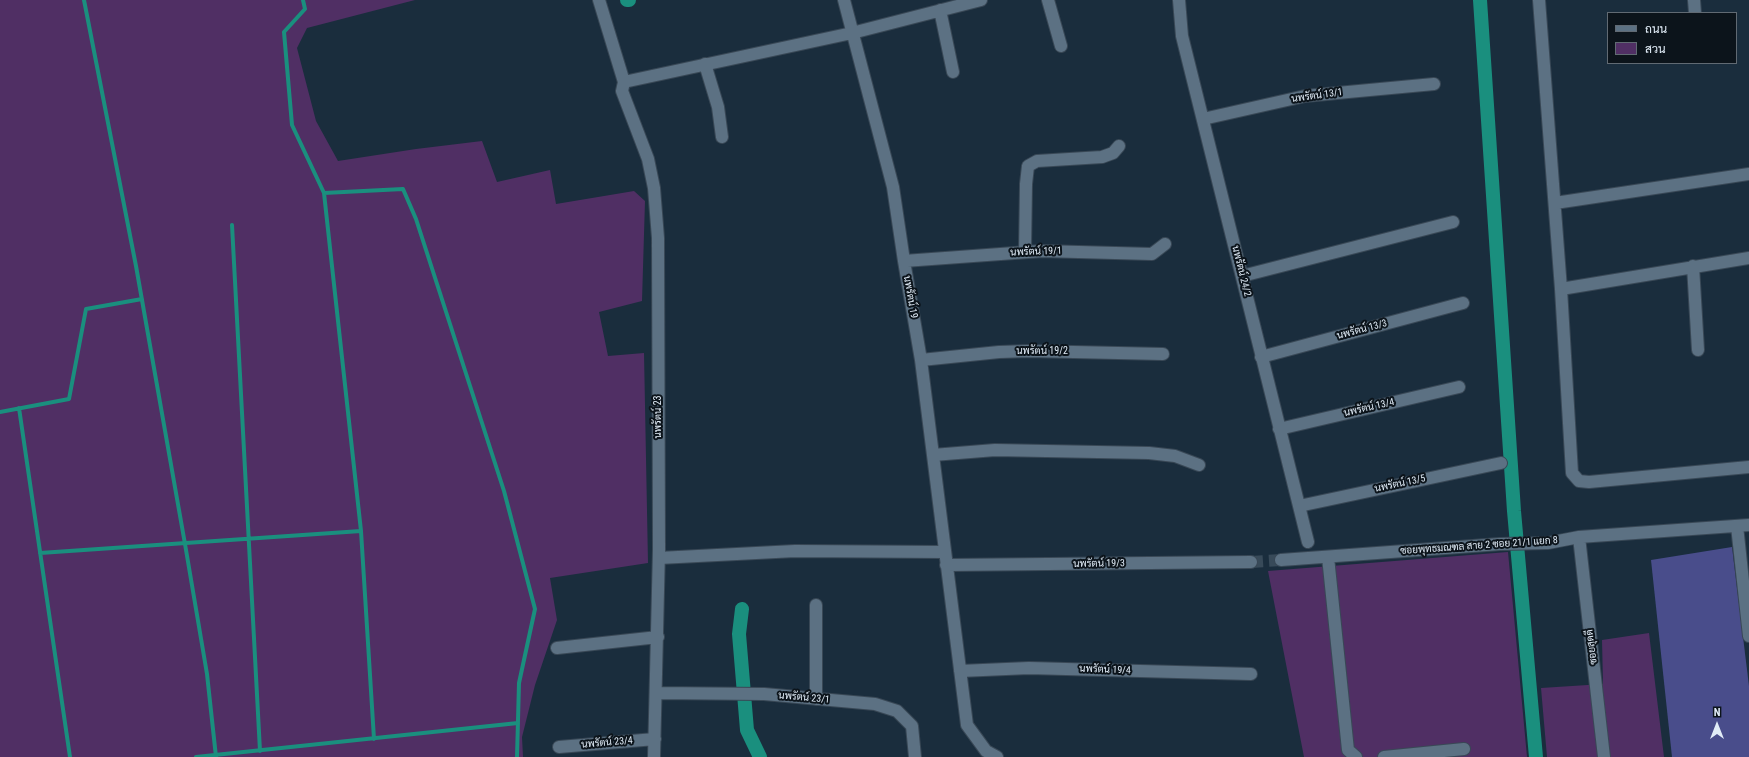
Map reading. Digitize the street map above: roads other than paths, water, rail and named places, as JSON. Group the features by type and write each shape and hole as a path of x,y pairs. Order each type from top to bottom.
{"street":[{"name":"นพรัตน์ 23","path":"599,0 624,82 622,91 648,159 654,188 658,238 659,558 654,757"},
{"name":"นพรัตน์ 19","path":"844,0 889,166 922,360 946,565 967,725 986,751 997,757"},
{"path":"624,82 852,33 981,0"},
{"path":"1048,0 1061,46"},
{"name":"นพรัตน์ 24/2","path":"1179,0 1182,36 1308,542"},
{"path":"1539,0 1555,203 1572,473 1579,481 1589,482 1749,467"},
{"path":"1694,0 1695,12"},
{"path":"940,10 953,72"},
{"path":"705,64 718,107 722,137"},
{"name":"นพรัตน์ 13/1","path":"1203,119 1305,96 1434,84"},
{"path":"1025,252 1026,184 1028,166 1037,162 1102,157 1113,153 1119,146"},
{"path":"1555,203 1749,174"},
{"path":"1242,276 1453,222"},
{"name":"นพรัตน์ 19/1","path":"904,261 1042,251 1152,254 1165,244"},
{"path":"1561,289 1693,266 1749,258"},
{"path":"1693,266 1698,350"},
{"name":"นพรัตน์ 13/3","path":"1261,357 1463,303"},
{"name":"นพรัตน์ 19/2","path":"922,360 999,352 1029,351 1163,354"},
{"name":"นพรัตน์ 13/4","path":"1279,430 1459,386"},
{"path":"933,455 995,450 1149,453 1175,456 1199,465"},
{"name":"นพรัตน์ 13/5","path":"1298,506 1501,463"},
{"path":"1743,525 1749,636"},
{"name":"ซอยพุทธมณฑล สาย 2 ซอย 21/1 แยก 8","path":"1281,560 1500,544 1548,543 1579,537 1743,525"},
{"name":"ซอยสุดดี","path":"1579,537 1604,757"},
{"path":"659,558 795,551 945,552"},
{"path":"1328,557 1348,750 1356,757"},
{"name":"นพรัตน์ 19/3","path":"946,565 1251,562"},
{"path":"816,605 816,699"},
{"path":"557,648 658,637"},
{"name":"นพรัตน์ 19/4","path":"960,671 1029,668 1251,674"},
{"name":"นพรัตน์ 23/1","path":"656,693 764,694 875,704 897,711 912,726 915,757"},
{"name":"นพรัตน์ 23/4","path":"559,747 655,738"},
{"path":"1384,757 1464,750"}],"waterway":[{"path":"84,0 136,266 185,544 207,674 216,757"},
{"path":"303,0 305,9 284,32 292,125 324,193 403,189 416,219 504,491 535,609 519,683 517,757"},
{"path":"1480,0 1514,511 1536,757"},
{"path":"324,193 361,531"},
{"path":"232,225 260,751"},
{"path":"0,412 69,399 86,309 142,299"},
{"path":"19,408 70,757"},
{"path":"40,553 361,531 374,739"},
{"path":"742,609 739,634 747,730 760,757"},
{"path":"196,757 518,723"}],"tunnel":[{"path":"1251,562 1281,560"}]}
